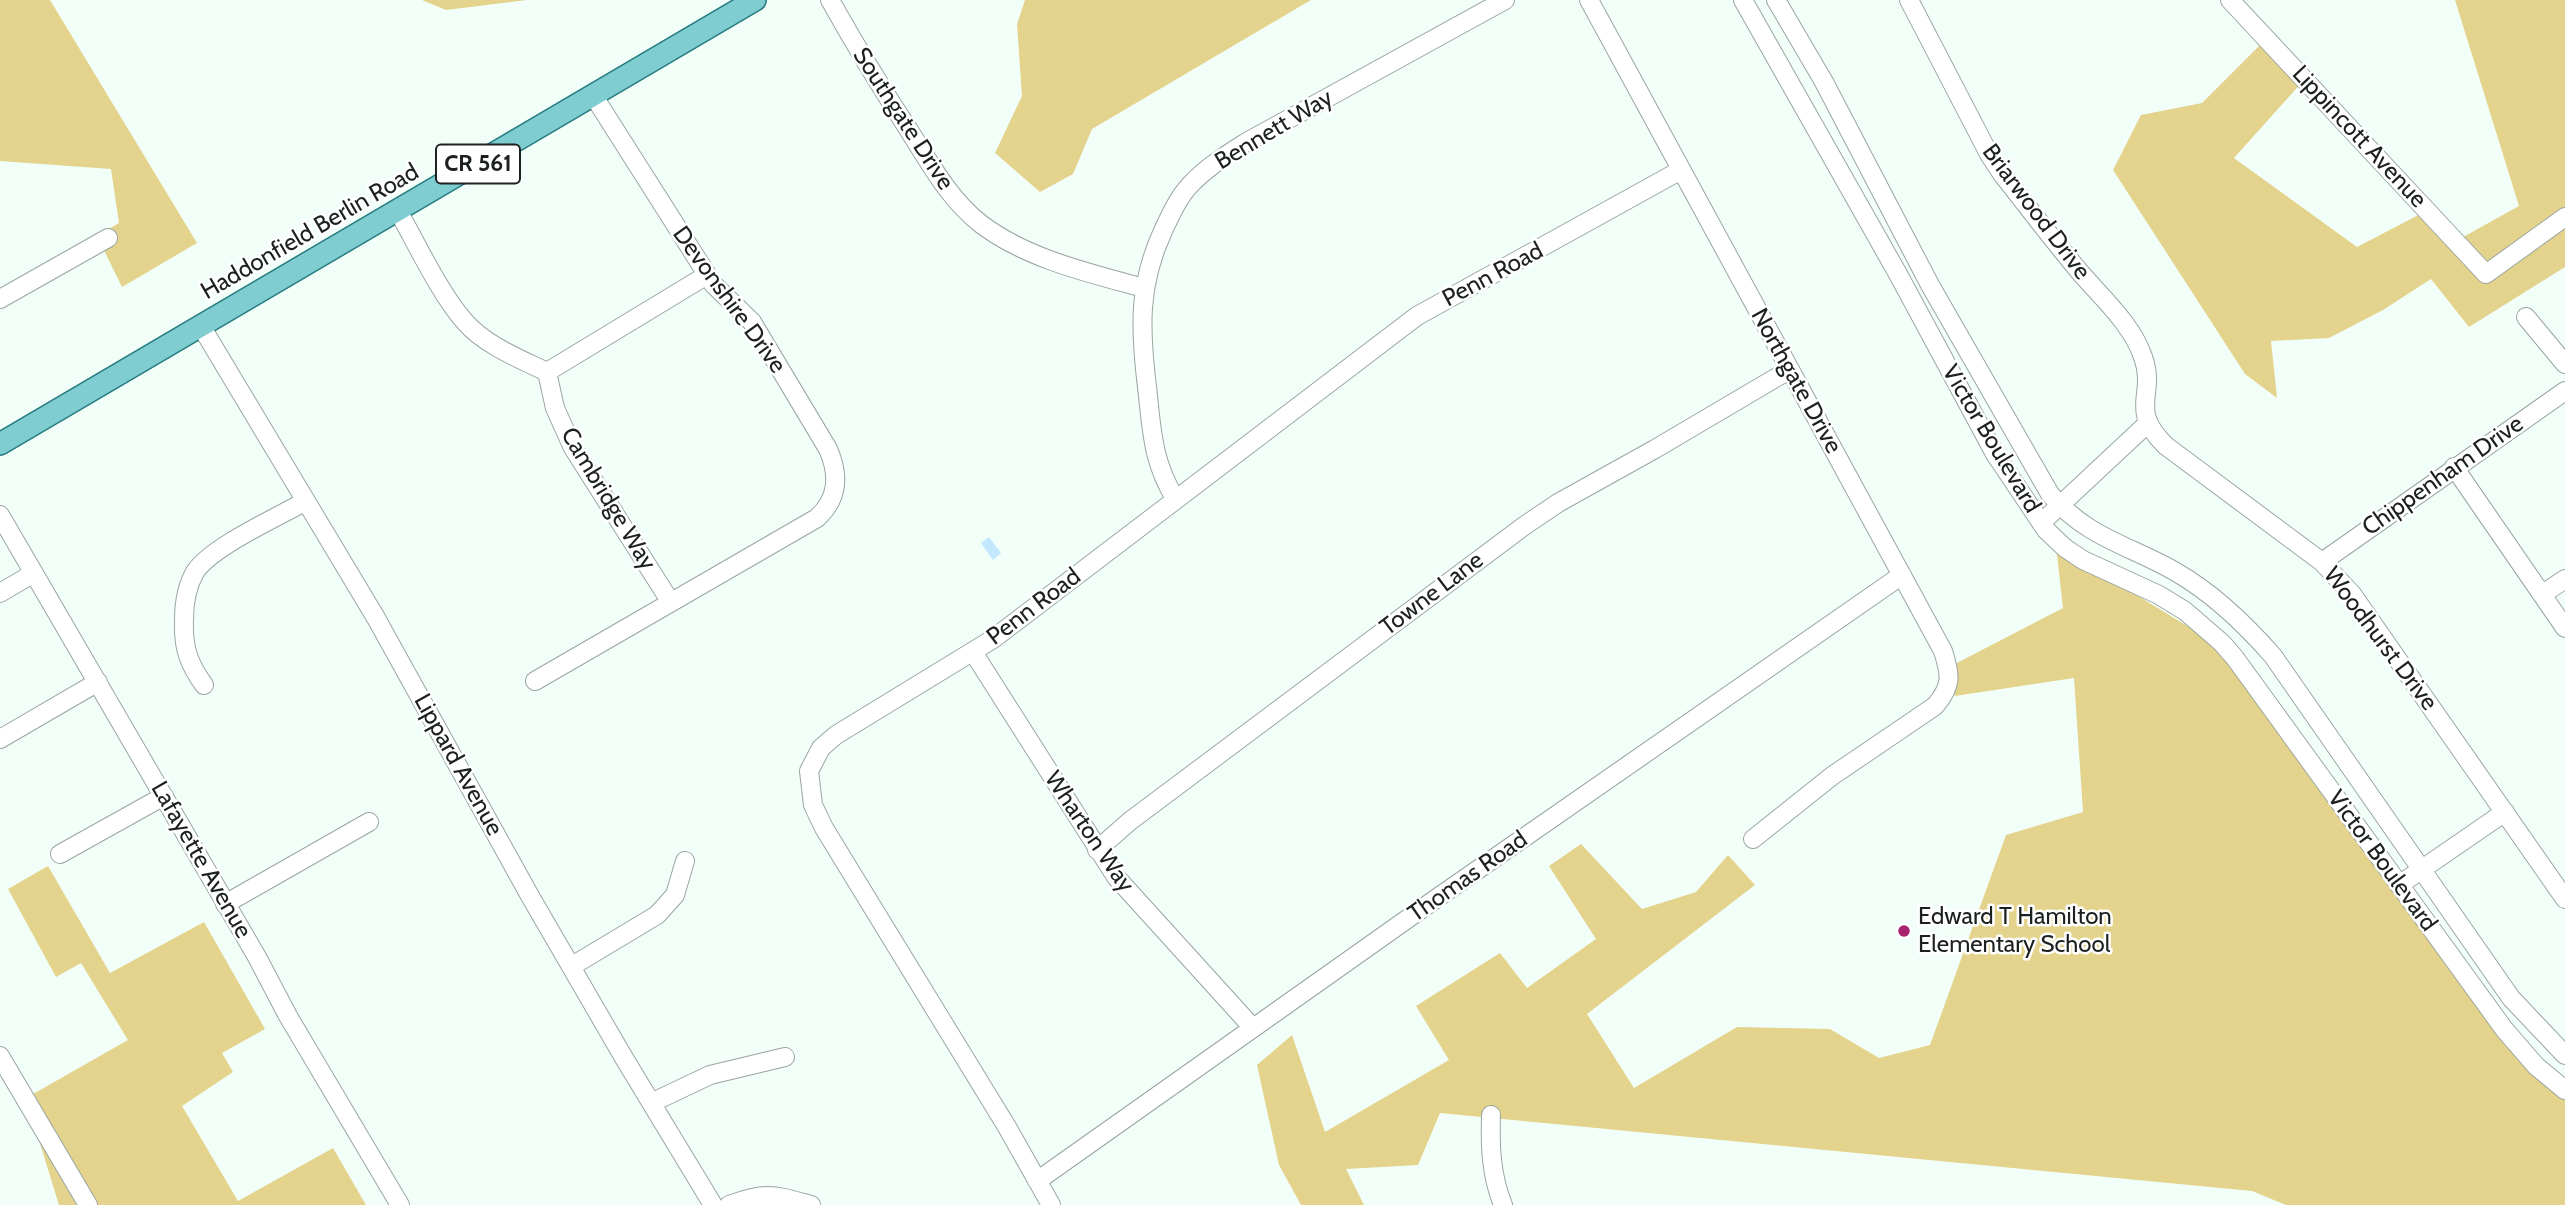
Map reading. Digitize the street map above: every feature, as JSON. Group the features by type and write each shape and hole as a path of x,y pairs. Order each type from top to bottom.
{"main road":[{"name":"Haddonfield Berlin Road","path":"0,444 755,0"}],"street":[{"name":"Southgate Drive","path":"830,0 864,60 946,189 982,225 1029,252 1098,276 1144,288"},
{"name":"Bennett Way","path":"1175,500 1164,480 1154,450 1143,356 1142,299 1154,249 1175,205 1191,184 1215,163 1245,143 1505,0"},
{"name":"Northgate Drive","path":"1589,0 1943,652 1950,682 1946,694 1935,706 1832,776 1753,839"},
{"name":"Victor Boulevard","path":"1743,0 1898,274 1995,454 2041,523 2065,548 2083,560 2159,595 2185,611 2235,658 2504,1029 2536,1066 2565,1090"},
{"name":"Victor Boulevard","path":"1776,0 1824,82 1944,309 2038,476 2060,506 2073,519 2091,530 2194,584 2226,608 2256,636 2273,656 2511,998 2536,1028 2565,1055"},
{"name":"Briarwood Drive","path":"1909,0 2002,174 2121,320 2140,348 2147,377 2144,411 2147,424"},
{"name":"Lippincott Avenue","path":"2230,0 2486,274 2565,217"},
{"name":"Devonshire Drive","path":"535,681 817,518 829,508 836,476 836,466 828,449 752,322 738,311 707,275 593,95"},
{"name":"Penn Road","path":"1051,1205 1007,1127 824,828 813,805 809,782 809,771 821,748 836,735 973,652 1417,316 1681,170"},
{"path":"398,211 452,305 466,323 481,336 547,372 707,275"},
{"path":"0,299 108,238"},
{"path":"2526,317 2565,364"},
{"name":"Lippard Avenue","path":"201,326 304,502 376,618 530,896 713,1205"},
{"name":"Towne Lane","path":"1097,850 1130,821 1524,526 1558,503 1656,449 1789,370"},
{"name":"Cambridge Way","path":"547,372 555,408 573,448 670,601"},
{"name":"Chippenham Drive","path":"2322,562 2565,391"},
{"path":"2041,523 2147,424"},
{"name":"Woodhurst Drive","path":"2147,424 2166,446 2322,562 2352,594 2565,899"},
{"path":"2454,467 2565,628"},
{"path":"204,685 191,667 183,632 184,610 194,574 213,554 304,502"},
{"name":"Lafayette Avenue","path":"0,515 400,1205"},
{"path":"2128,582 2148,558"},
{"path":"0,593 34,572"},
{"name":"Thomas Road","path":"1037,1181 1902,575"},
{"path":"2543,594 2565,579"},
{"name":"Wharton Way","path":"973,652 1116,877 1253,1028"},
{"path":"0,739 98,682"},
{"path":"60,854 164,796"},
{"path":"2399,886 2505,812"},
{"path":"225,904 369,822"},
{"path":"572,966 657,915 676,895 685,861"},
{"path":"0,1056 88,1205"},
{"path":"651,1103 710,1075 785,1057"},
{"path":"1491,1115 1492,1169 1503,1205"},
{"path":"729,1205 748,1198 772,1195 811,1205"}],"shaded area":[{"path":"0,0 50,0 197,243 122,287 97,236 119,223 111,169 0,161"},
{"path":"422,0 527,0 446,10"},
{"path":"1025,0 1311,0 1092,129 1073,174 1040,192 995,153 1022,96 1017,24"},
{"path":"2455,0 2565,0 2565,267 2469,327 2431,279 2383,310 2329,338 2271,341 2277,398 2245,374 2113,170 2141,115 2202,103 2263,42 2304,80 2234,158 2357,247 2430,209 2456,241 2519,206"},
{"path":"2056,546 2225,649 2517,1058 2565,1093 2565,1205 2286,1205 2252,1191 1440,1113 1418,1165 1346,1169 1364,1205 1301,1205 1279,1165 1257,1065 1292,1035 1325,1132 1449,1060 1416,1006 1500,953 1527,988 1596,939 1549,866 1581,844 1642,909 1696,892 1728,855 1755,885 1587,1014 1634,1088 1737,1027 1830,1029 1879,1058 1930,1045 2006,835 2083,812 2074,678 1955,696 1951,666 2063,608"},
{"path":"48,866 110,973 204,922 265,1029 222,1053 233,1072 182,1106 238,1201 333,1148 366,1205 59,1205 26,1098 128,1040 81,963 56,977 8,889"}],"water":[{"path":"989,537 1001,553 993,560 981,543"}],"place":[{"name":"Edward T Hamilton Elementary School","path":"1904,931"}]}
